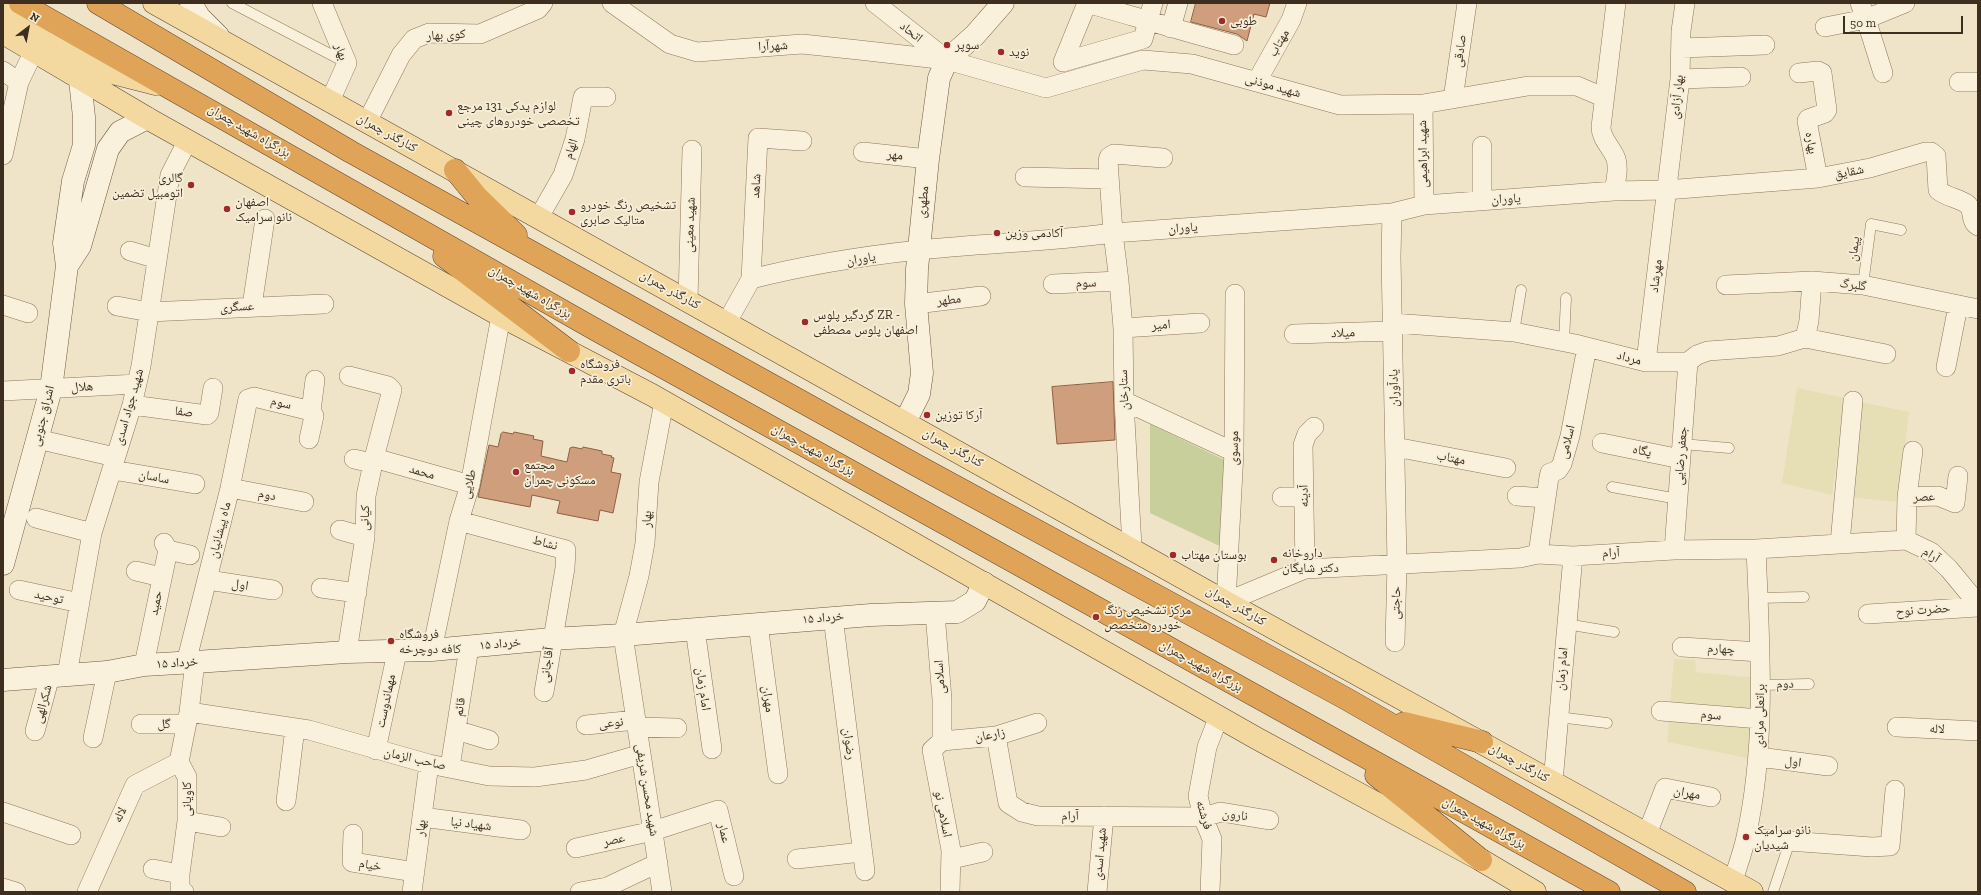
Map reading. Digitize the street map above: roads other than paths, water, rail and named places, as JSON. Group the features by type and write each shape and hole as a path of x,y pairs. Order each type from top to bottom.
{"highway":[{"name":"بزرگراه شهید چمران","path":"20,3 174,89 598,331 1609,892"},
{"path":"98,3 351,152 916,465 1377,716 1685,892"},
{"path":"455,170 477,197 535,254"},
{"path":"374,203 569,351"},
{"path":"1377,716 1482,742"},
{"path":"1323,734 1481,860"}],"main road":[{"name":"کنارگذر چمران","path":"154,3 1132,547 1226,602 1752,892"},
{"path":"3,11 109,72 174,89"},
{"path":"3,33 80,80 97,88 147,118 501,316 664,402 1219,716 1481,860 1516,885 1535,892"}],"street":[{"path":"191,3 199,17 223,42"},
{"name":"بهار","path":"322,3 347,63 330,101"},
{"name":"کوی بهار","path":"367,122 401,55 414,38 429,33 480,34 538,9 543,3"},
{"name":"شهرآرا","path":"612,3 670,44 697,52 802,44 947,60"},
{"name":"اتحاد","path":"875,3 947,60"},
{"name":"مطهری","path":"905,422 919,394 922,373 916,304 918,250 939,78 947,60 975,35 1003,3"},
{"path":"1171,28 1178,3"},
{"name":"مهتاب","path":"1257,81 1291,20 1297,3"},
{"name":"صادقی","path":"1453,99 1467,3"},
{"path":"1614,190 1617,170 1616,158 1602,137 1601,132 1616,3"},
{"name":"بهار آزادی","path":"1666,190 1680,79 1685,3"},
{"path":"1825,27 1863,11 1905,3"},
{"path":"1863,11 1883,73"},
{"path":"1150,12 1171,28 1234,45"},
{"path":"1681,48 1765,45"},
{"path":"3,155 19,82 34,51"},
{"name":"شهید موذنی","path":"947,60 1046,88 1143,60 1192,64 1340,105 1423,104 1528,86 1577,86 1604,97"},
{"path":"3,71 19,82"},
{"name":"بهاره","path":"1799,73 1818,71 1822,73 1827,110 1825,113 1808,119 1807,121 1818,178"},
{"path":"1680,79 1741,77"},
{"name":"اشراق جنوبی","path":"3,564 51,389 67,266 64,243 73,181 84,145 84,117 80,80"},
{"path":"1959,82 1978,82"},
{"name":"الهام","path":"539,218 563,175 575,139 583,97 606,97"},
{"name":"شهید ابراهیمی","path":"1423,104 1424,205"},
{"name":"اشراق جنوبی","path":"67,266 80,246 108,149 120,132 147,118"},
{"name":"شاهد","path":"751,279 758,138 802,141"},
{"name":"شهید جواد اسدی","path":"59,675 80,603 92,533 137,384 170,175 188,140"},
{"path":"1482,146 1482,200"},
{"name":"شهید معینی","path":"688,300 692,150"},
{"name":"مهر","path":"863,152 928,159"},
{"name":"شقایق","path":"1666,190 1818,178 1870,168 1925,152 1931,152 1936,156 1938,190 1942,194 1967,204 1971,209 1972,220 1978,226"},
{"name":"ستارخان","path":"1132,547 1124,401 1123,328 1113,233 1109,157 1114,154 1163,158"},
{"path":"1025,177 1109,179"},
{"name":"یاوران","path":"751,279 787,270 918,250 1083,237 1113,233 1392,213 1424,205 1482,200 1614,190 1666,190"},
{"name":"مهرشاد","path":"1646,362 1666,190"},
{"name":"یادآوران","path":"1392,213 1391,257 1397,564"},
{"path":"252,306 265,219"},
{"path":"130,251 157,259"},
{"path":"727,322 751,279"},
{"path":"1805,338 1809,321 1812,280"},
{"name":"گلبرگ","path":"1726,285 1812,280 1863,285 1978,309"},
{"name":"سوم","path":"1053,284 1119,281"},
{"name":"موسوی","path":"1226,602 1234,452 1235,294"},
{"name":"مطهر","path":"916,304 981,296"},
{"name":"عسگری","path":"117,306 149,312 252,306 324,304"},
{"path":"3,306 28,313"},
{"path":"1946,367 1958,306"},
{"name":"طلایی","path":"432,650 459,521 470,485 501,316"},
{"name":"امیر","path":"1123,328 1200,323"},
{"name":"مرداد","path":"1392,327 1514,332 1587,347 1646,362 1688,362"},
{"name":"میلاد","path":"1294,334 1392,327"},
{"path":"1688,362 1697,355 1708,351 1778,346 1805,338 1886,354"},
{"name":"اسلامی","path":"1538,554 1545,498 1550,473 1561,467 1570,436 1587,347"},
{"name":"جعفر رضایی","path":"1674,550 1688,362"},
{"name":"کیانی","path":"347,652 357,593 364,537 366,496 373,460 392,390 391,387 349,376"},
{"path":"309,439 314,416 311,410 315,380"},
{"name":"هلال","path":"3,391 137,384"},
{"name":"صفا","path":"132,404 207,415 209,413 212,388"},
{"name":"سوم","path":"250,397 311,410"},
{"name":"ماه پیشانیان","path":"191,662 208,580 230,488 248,399 250,397"},
{"path":"1124,401 1234,452"},
{"path":"1840,543 1852,401"},
{"name":"بهار","path":"623,635 639,576 645,543 649,482 664,402"},
{"name":"آدینه","path":"1305,569 1303,445 1307,434 1314,427"},
{"name":"ساسان","path":"37,439 114,463 195,484"},
{"name":"پگاه","path":"1602,443 1681,451"},
{"name":"مهتاب","path":"1395,447 1506,468"},
{"path":"1907,497 1913,451"},
{"name":"محمد","path":"354,458 373,460 470,485"},
{"name":"عصر","path":"1906,540 1907,497 1938,496 1955,503 1958,476"},
{"name":"دوم","path":"230,488 304,502"},
{"path":"1517,496 1545,498"},
{"path":"1282,497 1304,497"},
{"path":"36,518 92,533"},
{"name":"نشاط","path":"459,521 566,550 551,639"},
{"path":"340,530 364,537"},
{"name":"آرام","path":"1226,602 1305,569 1520,558 1538,554 1573,556 1674,550 1756,549 1906,540 1931,552 1949,568 1978,605"},
{"name":"حمید","path":"144,665 166,546 190,555"},
{"name":"براتعلی مرادی","path":"1733,881 1746,838 1759,757 1761,685 1756,549"},
{"name":"امام زمان","path":"1553,782 1573,556"},
{"name":"حاجتی","path":"1395,642 1397,564"},
{"path":"136,571 161,578"},
{"name":"اول","path":"208,580 272,590"},
{"name":"۱۵ خرداد","path":"3,680 107,672 144,665 347,652 432,650 551,639 623,635 833,618 957,612 975,600 984,583"},
{"path":"321,588 357,593"},
{"name":"توحید","path":"19,590 80,603"},
{"name":"حضرت نوح","path":"1868,614 1978,605"},
{"name":"اسلامی","path":"935,613 942,699 942,741"},
{"name":"رضوان","path":"833,618 865,871"},
{"name":"مهران","path":"758,624 778,774"},
{"name":"امام زمان","path":"695,629 712,749"},
{"name":"شهید محسن شریفی","path":"623,635 662,892"},
{"name":"آقاجانی","path":"544,692 551,639"},
{"name":"قائم","path":"450,767 469,647"},
{"name":"چهارم","path":"1682,647 1760,652"},
{"name":"مهماندوست","path":"376,750 397,652"},
{"path":"179,762 187,718 191,662"},
{"path":"93,738 107,672"},
{"name":"شکرالهی","path":"35,731 59,675"},
{"name":"سوم","path":"1661,711 1760,719"},
{"name":"فرشته","path":"1210,892 1212,839 1202,817 1198,796 1207,747 1219,716"},
{"name":"صاحب الزمان","path":"187,718 309,730 429,764 490,776 535,777 586,770 641,754"},
{"name":"گل","path":"141,724 187,718"},
{"name":"زارعان","path":"942,741 996,736 1037,723"},
{"name":"نوعی","path":"586,725 636,724 677,728"},
{"name":"لاله","path":"1897,727 1978,731"},
{"path":"286,801 295,728"},
{"path":"456,730 489,740"},
{"name":"آرام","path":"996,736 1008,803 1022,812 1038,816 1202,817"},
{"name":"اسلامی نو","path":"942,741 932,750 952,859 950,892"},
{"name":"اول","path":"1759,757 1828,766"},
{"name":"کاویانی","path":"179,762 187,777 187,821 181,886"},
{"name":"لاله","path":"87,892 133,789 141,781 179,762"},
{"name":"بهار","path":"412,892 429,764"},
{"name":"مهران","path":"1648,834 1665,788 1710,797"},
{"path":"1746,838 1872,847 1890,846 1895,790"},
{"name":"عمار","path":"653,832 718,810 734,876"},
{"path":"3,812 71,835"},
{"name":"نارون","path":"1202,817 1221,812 1269,820"},
{"name":"شهید اسدی","path":"1097,892 1104,816"},
{"name":"شهیاد نیا","path":"422,817 521,830"},
{"path":"187,821 221,827"},
{"name":"عصر","path":"576,848 653,832"},
{"name":"خیام","path":"353,834 352,862 415,872"},
{"path":"798,860 862,852"},
{"path":"952,859 983,852"},
{"path":"580,892 607,887 658,863"},
{"path":"153,869 181,886"},
{"path":"3,888 16,892"}],"lane":[{"path":"232,3 347,63"},
{"name":"پیمان","path":"1863,285 1871,224 1901,230"},
{"path":"1514,332 1521,290"},
{"path":"1564,342 1566,298"},
{"path":"1681,451 1728,448"},
{"path":"1612,487 1678,499"},
{"path":"1758,598 1804,597"},
{"path":"1566,624 1614,632"},
{"name":"دوم","path":"1761,685 1809,684"},
{"path":"1558,717 1607,723"},
{"path":"1773,892 1790,841"}],"place":[{"name":"طوبی","path":"1222,21"},
{"name":"سوپر","path":"947,45"},
{"name":"نوید","path":"1001,52"},
{"name":"لوازم یدکی 131 مرجع تخصصی خودروهای چینی","path":"449,113"},
{"name":"گالری اتومبیل تضمین","path":"191,185"},
{"name":"اصفهان نانو سرامیک","path":"227,209"},
{"name":"تشخیص رنگ خودرو متالیک صابری","path":"572,212"},
{"name":"آکادمی وزین","path":"997,233"},
{"name":"گردگیر پلوس ZR - اصفهان پلوس مصطفی","path":"805,322"},
{"name":"فروشگاه باتری مقدم","path":"572,371"},
{"name":"آرکا توزین","path":"927,415"},
{"name":"مجتمع مسکونی چمران","path":"516,472"},
{"name":"بوستان مهتاب","path":"1173,555"},
{"name":"داروخانه دکتر شایگان","path":"1274,560"},
{"name":"مرکز تشخیص رنگ خودرو متخصص","path":"1096,617"},
{"name":"فروشگاه کافه دوچرخه","path":"391,641"},
{"name":"نانو سرامیک شیدیان","path":"1746,837"}]}
